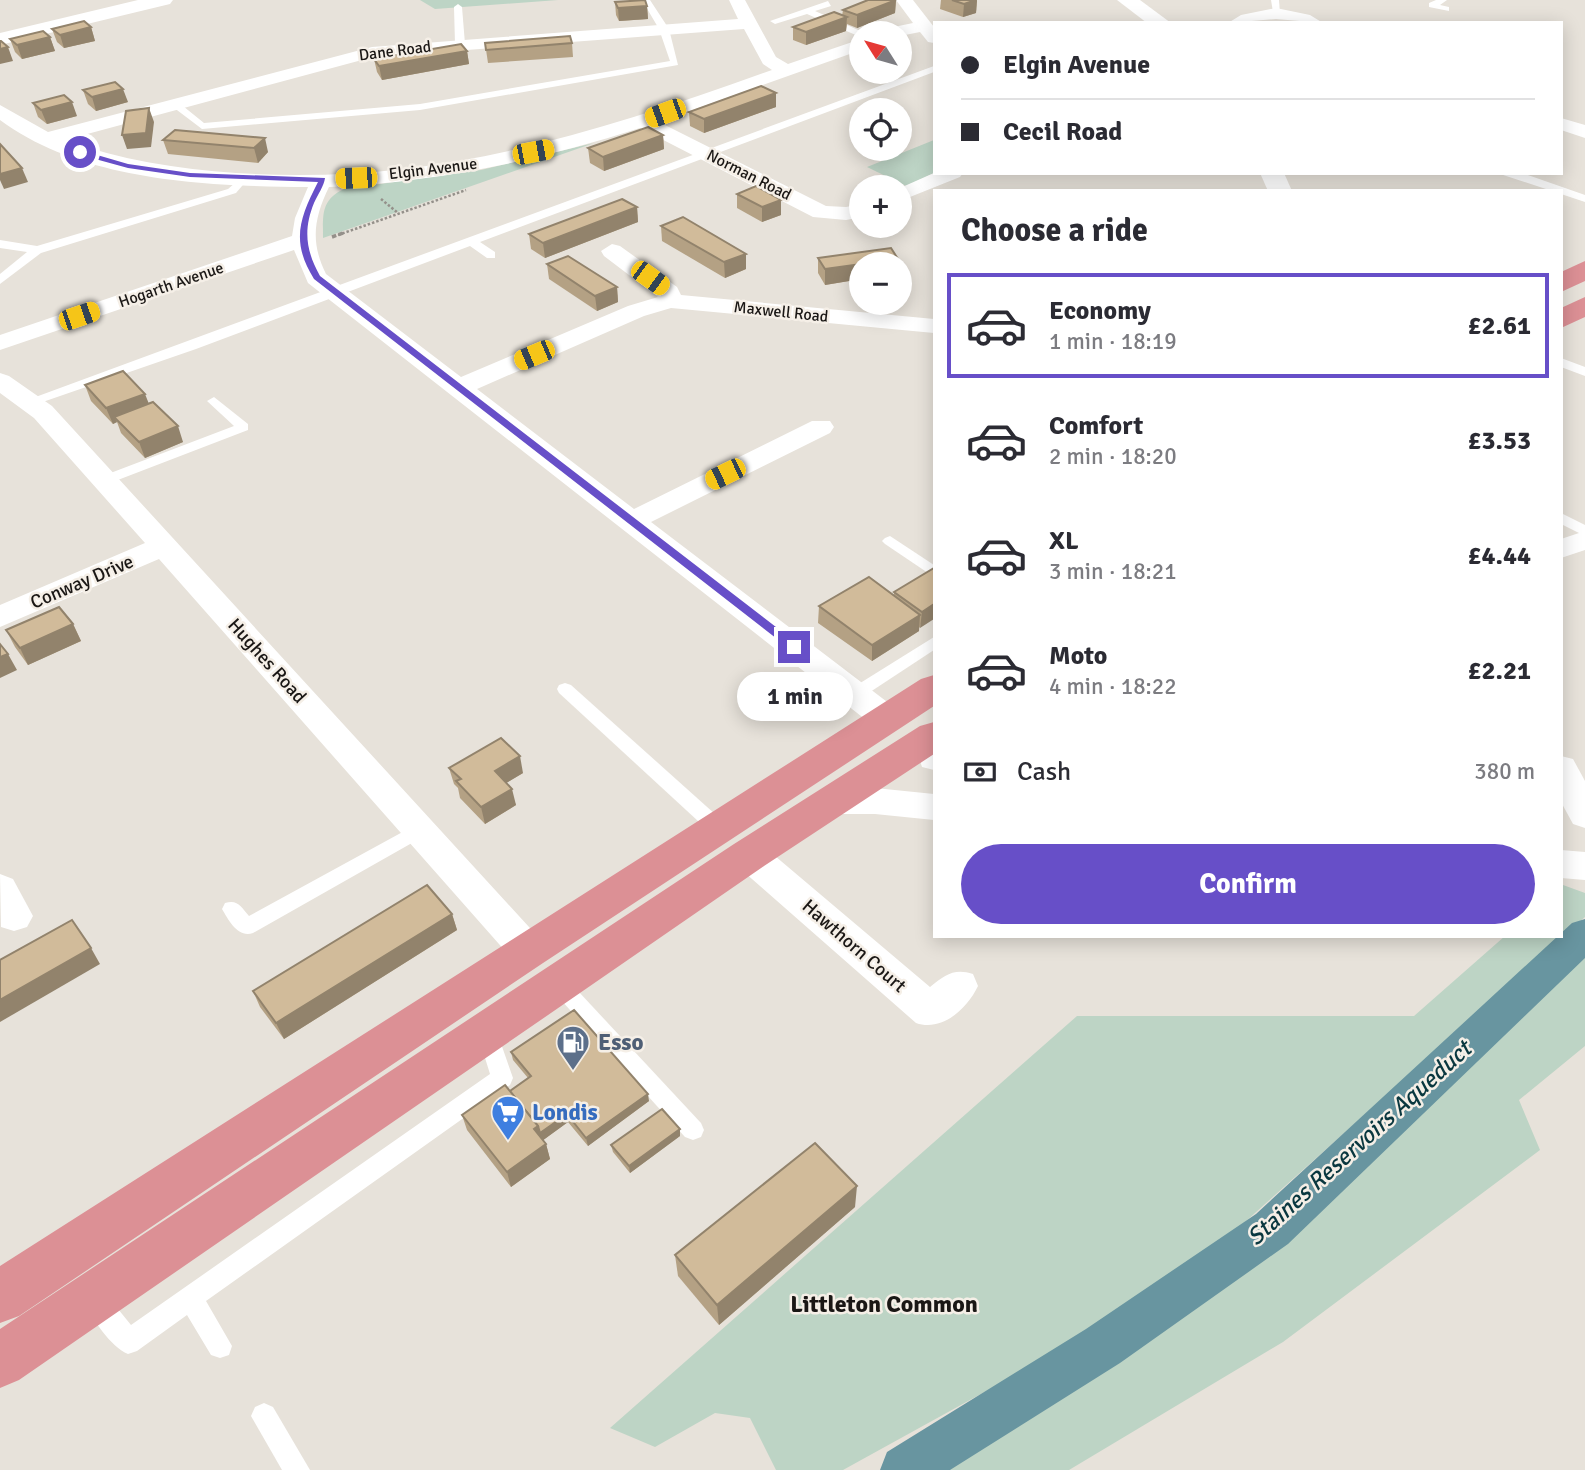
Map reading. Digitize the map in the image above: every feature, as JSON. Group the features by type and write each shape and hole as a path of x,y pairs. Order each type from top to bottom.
{"highway":[{"path":"1563,283 1585,269"},
{"path":"1563,319 1585,304"},
{"path":"0,1361 558,983 734,842 871,706 933,688"},
{"path":"0,1297 527,950 734,842 832,801 933,738"}],"street":[{"path":"0,39 163,0"},
{"path":"737,0 769,60 786,70"},
{"path":"904,0 929,32"},
{"path":"1127,0 1158,21"},
{"path":"1242,21 1276,6 1310,21"},
{"name":"Dane Road","path":"50,138 359,55 460,44 750,23"},
{"name":"Elgin Avenue","path":"0,111 14,123 80,152 128,166 243,179 322,180 458,167 558,147 849,48"},
{"name":"Norman Road","path":"641,121 821,212 849,213"},
{"path":"1563,125 1585,132"},
{"path":"912,190 948,175"},
{"path":"322,180 310,204 302,240 305,257 316,278 871,706"},
{"name":"Hogarth Avenue","path":"0,343 302,240"},
{"path":"587,260 634,241"},
{"path":"612,251 669,292 670,301"},
{"name":"Maxwell Road","path":"458,388 636,311 670,301 933,326"},
{"name":"Hughes Road","path":"0,381 43,412 527,950"},
{"path":"630,522 821,427"},
{"path":"1563,548 1585,540"},
{"name":"Conway Drive","path":"0,617 164,546"},
{"path":"1563,772 1585,816"},
{"path":"832,801 875,801 933,807"},
{"name":"Hawthorn Court","path":"734,842 930,1011 959,986"},
{"path":"1563,864 1585,866"}],"lane":[{"path":"174,104 202,126 420,107 675,63 664,29 646,0"},
{"path":"775,21 828,4"},
{"path":"458,7 460,44"},
{"path":"808,11 849,29"},
{"path":"29,402 336,293 933,69"},
{"path":"1515,175 1557,189"},
{"path":"0,280 37,250 232,191 243,179"},
{"path":"1563,191 1585,199"},
{"path":"472,242 491,255"},
{"path":"0,244 37,250"},
{"path":"1563,363 1585,372"},
{"path":"105,480 243,427 214,401"},
{"path":"1563,519 1585,531"},
{"path":"890,541 933,571"},
{"path":"871,706 933,644"},
{"path":"565,689 734,842"},
{"path":"232,909 246,926 419,830"},
{"path":"558,983 693,1130"},
{"path":"94,1298 128,1342 502,1078 487,1032"},
{"path":"191,1299 220,1346"},
{"path":"264,1416 297,1470"}],"green space":[{"path":"420,0 558,0 435,9"},
{"path":"933,140 933,173 912,183 912,175 883,175 867,167 882,161 912,161 912,149"},
{"path":"594,143 323,238 327,203 344,189 481,170"},
{"path":"1563,885 1585,893 1585,917 1563,937"},
{"path":"1503,938 1562,938 1245,1222 1104,1326 843,1470 776,1470 750,1418 715,1413 655,1447 610,1428 1077,1016 1414,1016"},
{"path":"1585,956 1585,1046 1519,1100 1540,1150 1283,1342 1069,1470 940,1470 1278,1239"}],"building":[{"path":"645,0 647,6 618,8 615,2"},
{"path":"868,0 896,0 857,15 843,10"},
{"path":"952,0 976,0 964,4"},
{"path":"834,12 847,17 806,32 793,27"},
{"path":"84,21 91,27 60,35 52,29"},
{"path":"43,31 50,37 17,45 10,39"},
{"path":"570,36 572,43 486,50 485,43"},
{"path":"1,41 8,47 0,49"},
{"path":"461,44 467,51 379,66 374,59"},
{"path":"115,82 123,89 92,97 83,90"},
{"path":"761,86 776,93 704,119 689,112"},
{"path":"64,95 72,102 41,110 33,103"},
{"path":"149,108 146,133 122,135 126,111"},
{"path":"648,127 663,135 603,157 588,148"},
{"path":"175,130 265,138 254,148 163,140"},
{"path":"0,144 22,168 0,174"},
{"path":"756,186 781,200 762,207 737,194"},
{"path":"622,199 637,207 543,243 529,234"},
{"path":"683,217 746,254 724,262 661,226"},
{"path":"891,248 894,252 862,252"},
{"path":"849,254 849,266 825,269 818,258"},
{"path":"568,256 617,287 595,296 547,264"},
{"path":"123,371 145,394 106,408 85,385"},
{"path":"153,402 178,426 139,442 114,417"},
{"path":"933,569 933,605 922,612 894,592"},
{"path":"869,577 920,615 872,645 819,606"},
{"path":"59,607 73,624 20,648 6,630"},
{"path":"0,644 8,654 0,657"},
{"path":"501,738 520,756 495,771 512,789 481,807 456,781 461,779 449,768"},
{"path":"427,885 452,914 276,1023 253,991"},
{"path":"72,920 91,948 0,1000 0,960"},
{"name":"Esso","path":"574,1010 648,1094 586,1138 567,1114 540,1133 538,1126 510,1091 531,1076 511,1052"},
{"name":"Londis","path":"505,1085 538,1126 534,1129 546,1144 507,1172 462,1115"},
{"path":"662,1109 680,1129 629,1166 611,1145"},
{"path":"815,1143 857,1186 717,1305 675,1255"}],"waterway":[{"name":"Staines Reservoirs Aqueduct","path":"905,1470 1103,1346 1272,1229 1585,934"}],"place":[{"name":"Esso","path":"573,1072"},
{"name":"Londis","path":"508,1142"}],"district":[{"name":"Littleton Common","path":"884,1304"}],"route":[{"path":"80,152 128,166 190,175 322,180 310,204 302,240 305,257 316,278 794,647"}]}
